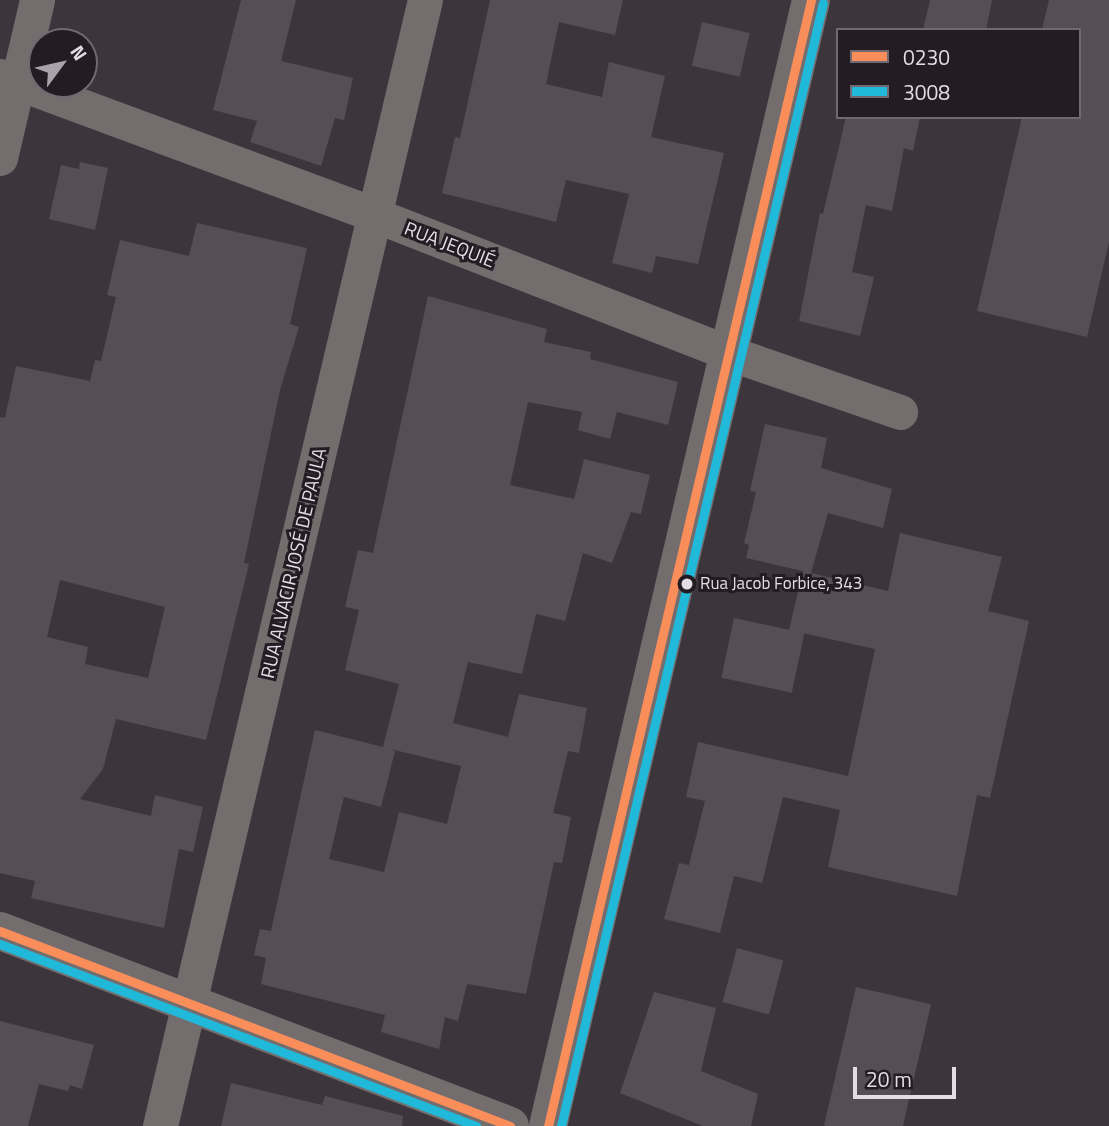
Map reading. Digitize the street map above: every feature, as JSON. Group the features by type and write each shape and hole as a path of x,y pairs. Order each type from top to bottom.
{"street":[{"path":"0,158 9,80 37,0"},
{"name":"RUA ALVACIR JOSÉ DE PAULA","path":"160,1126 425,0"},
{"path":"548,1126 811,0"},
{"name":"RUA JEQUIÉ","path":"9,80 375,215 729,353 900,412"},
{"path":"0,931 510,1126"}],"building":[{"path":"241,0 296,0 281,61 353,78 344,120 335,118 321,166 250,142 257,121 213,110"},
{"path":"490,0 623,0 615,35 559,22 546,84 602,97 609,62 665,76 651,137 724,153 698,264 656,256 652,273 612,263 629,194 566,180 556,222 442,193 455,137 460,138"},
{"path":"930,0 992,0 986,28 923,28"},
{"path":"1049,0 1109,0 1109,242 1087,337 977,311 1022,119 1081,119 1081,28 1042,28"},
{"path":"702,22 750,33 740,77 692,66"},
{"path":"846,119 920,119 913,151 904,148 892,211 866,205 852,272 874,277 860,336 799,321 820,213 823,214"},
{"path":"80,162 108,168 95,230 49,219 61,165 79,169"},
{"path":"197,223 307,248 290,324 299,327 280,390 244,563 249,564 206,740 116,719 103,769 80,799 151,816 155,795 203,807 193,852 179,849 164,928 31,898 35,881 0,873 0,417 5,418 16,366 90,381 95,360 101,361 116,297 107,295 120,240 189,256","holes":["60,580 165,607 148,678 85,664 88,647 47,637"]},
{"path":"428,296 547,329 544,342 591,352 590,359 678,382 668,425 617,412 610,439 578,430 582,412 528,402 510,485 574,499 584,459 650,475 641,514 631,512 612,563 583,553 565,621 536,614 522,674 468,662 453,723 508,737 519,694 587,708 579,753 568,751 553,813 571,817 562,863 554,862 526,994 467,984 458,1021 445,1017 439,1049 381,1032 385,1015 261,984 266,958 254,955 260,929 271,931 315,730 383,747 399,684 345,670 359,610 345,607 358,550 373,553","holes":["390,749 461,766 447,824 399,812 384,872 329,859 344,797 381,807 395,751"]},
{"path":"765,424 827,438 821,468 892,489 883,528 828,513 811,573 888,591 900,533 1002,557 988,611 1029,621 990,798 977,795 957,896 828,867 840,810 783,797 762,883 734,876 720,933 664,919 679,863 689,865 705,801 686,797 698,742 848,776 875,649 789,630 803,571 746,558 749,545 744,543 756,492 750,491"},
{"path":"734,618 804,633 792,693 721,678"},
{"path":"737,948 783,960 769,1015 723,1002"},
{"path":"856,987 931,1004 903,1126 824,1125"},
{"path":"654,992 716,1008 701,1071 758,1094 751,1126 703,1126 620,1093"},
{"path":"0,1021 94,1045 82,1089 70,1085 68,1091 39,1084 28,1126 0,1126"},
{"path":"231,1083 322,1105 325,1096 403,1116 402,1126 221,1126"}],"transit line":[{"name":"0230","path":"548,1126 811,0"},
{"name":"3008","path":"561,1126 823,3"},
{"name":"0230","path":"0,931 510,1126"},
{"name":"3008","path":"0,944 476,1126"}],"place":[{"name":"Rua Jacob Forbice, 343","path":"687,584"}]}
